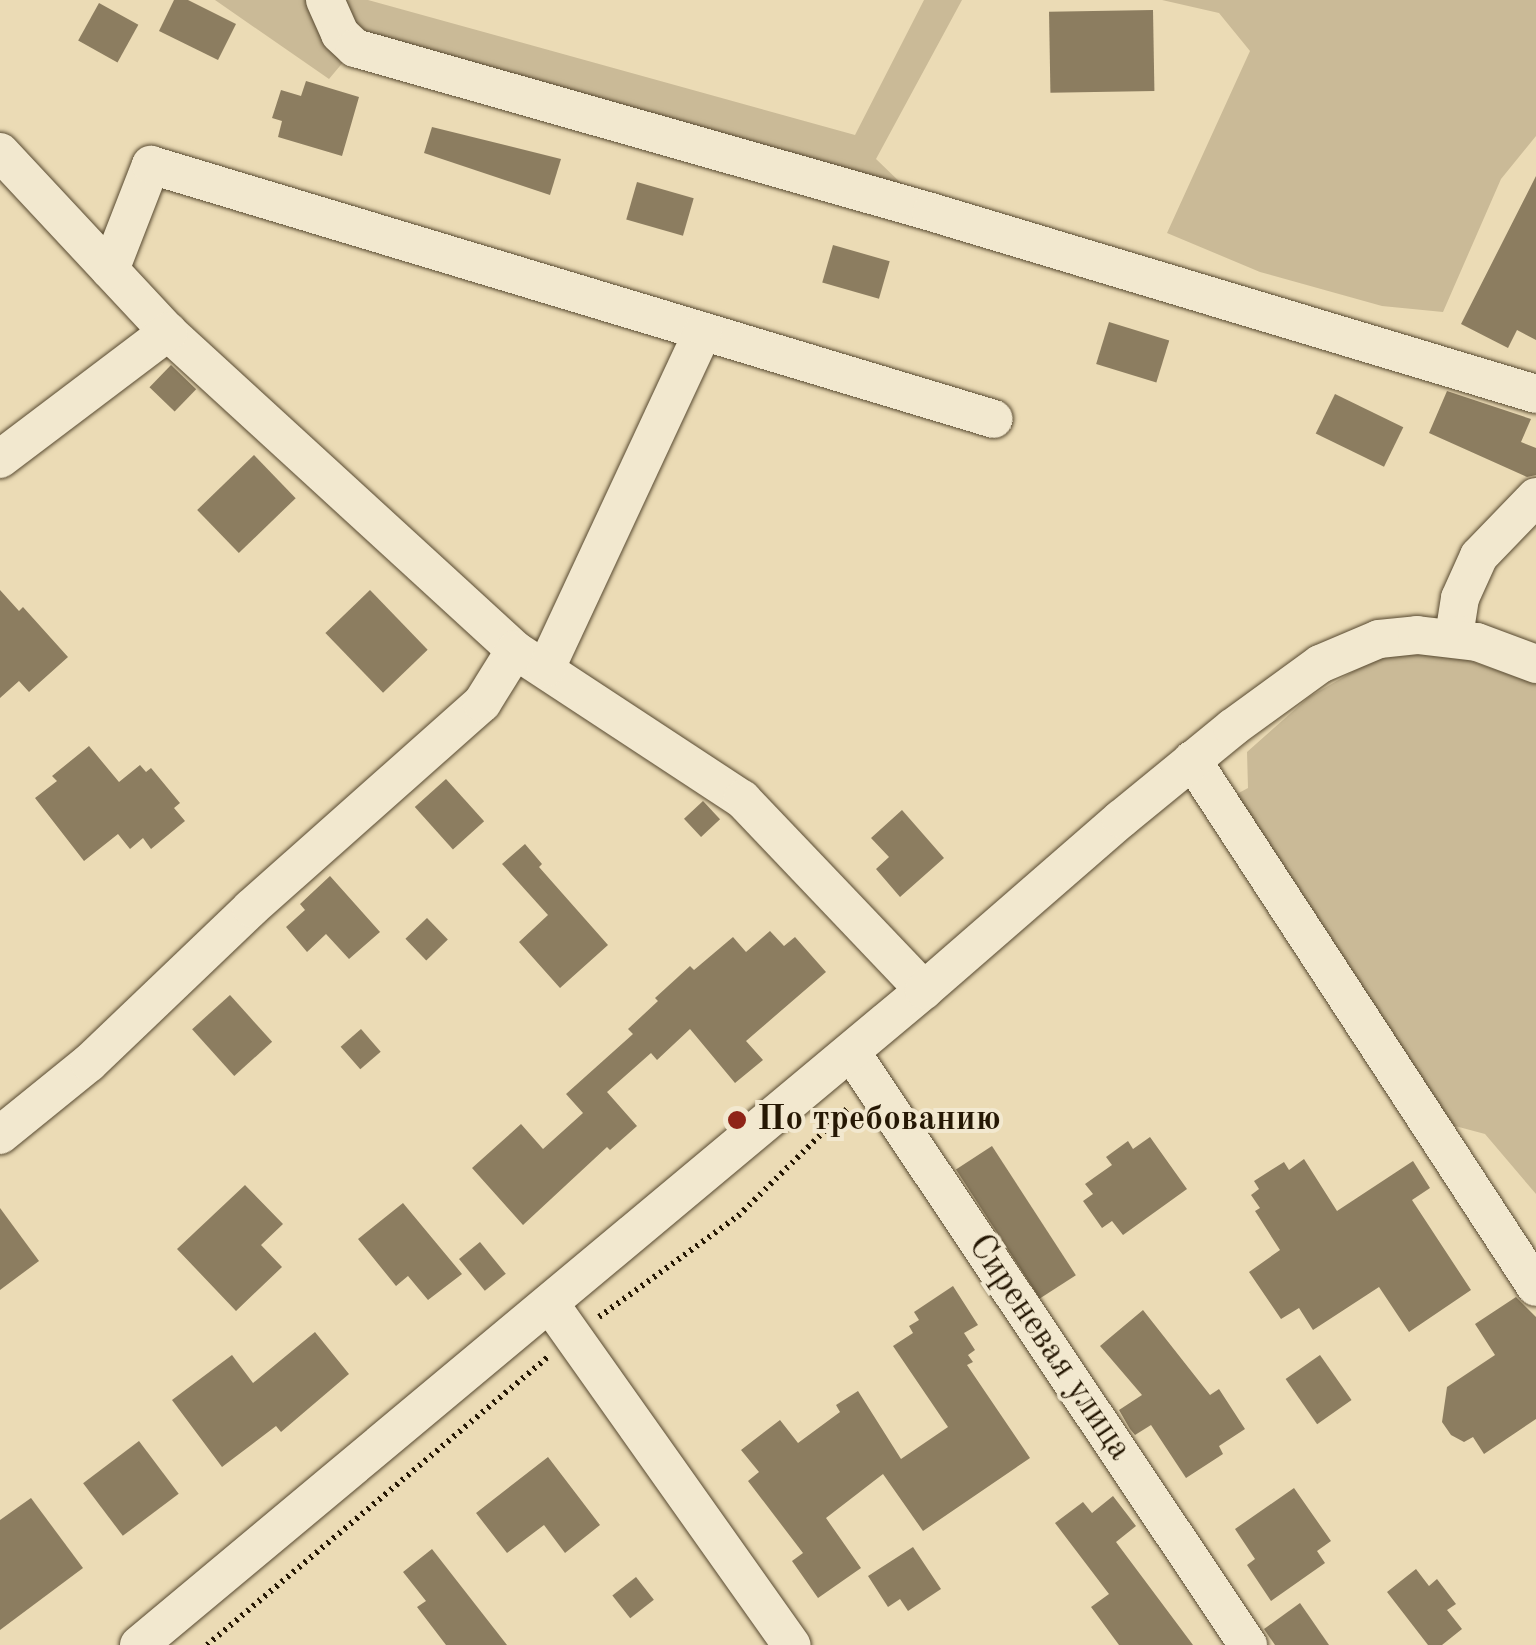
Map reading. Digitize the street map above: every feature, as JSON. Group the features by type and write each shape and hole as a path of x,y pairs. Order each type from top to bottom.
{"street":[{"path":"325,0 340,34 355,48 931,212 1536,394"},
{"path":"0,152 168,332 531,659 742,800 924,990"},
{"path":"110,270 151,165 994,419"},
{"path":"0,460 168,332"},
{"path":"0,1134 89,1063 251,908 531,659 704,332"},
{"path":"1454,636 1460,598 1479,556 1536,497"},
{"path":"139,1645 851,1052 1121,818 1320,664 1350,649 1417,634 1454,636 1536,664"},
{"path":"1192,760 1536,1288"},
{"name":"Сиреневая улица","path":"851,1052 1248,1645"},
{"path":"550,1304 791,1645"}],"path":[{"path":"207,1645 572,1336 738,1216 872,1084"}],"shaded area":[{"path":"215,0 368,0 855,135 924,0 962,0 876,159 931,212 355,48 329,79"},
{"path":"1162,0 1536,0 1536,136 1501,179 1443,312 1382,306 1260,272 1167,233 1250,51 1219,13"},
{"path":"1416,651 1462,658 1536,684 1536,1194 1485,1134 1444,1123 1235,795 1248,788 1247,752 1309,697 1375,659"}],"building":[{"path":"174,0 188,0 236,24 218,60 159,31"},
{"path":"99,3 138,25 118,62 78,41"},
{"path":"1153,10 1154,91 1050,93 1049,12"},
{"path":"306,81 359,97 342,156 278,137 282,121 272,118 281,90 301,96"},
{"path":"432,127 561,159 550,195 424,153"},
{"path":"1536,176 1536,340 1517,330 1508,348 1461,324"},
{"path":"637,182 694,198 683,236 626,219"},
{"path":"833,245 890,261 879,299 822,282"},
{"path":"1109,322 1169,340 1156,382 1096,364"},
{"path":"171,365 196,389 175,412 149,387"},
{"path":"1447,391 1531,419 1521,442 1536,448 1536,475 1527,477 1429,433"},
{"path":"1335,394 1403,427 1384,467 1316,434"},
{"path":"254,455 296,498 239,553 197,510"},
{"path":"0,590 19,611 23,607 68,657 29,692 19,681 0,698"},
{"path":"370,590 428,650 383,693 325,633"},
{"path":"89,746 119,782 140,765 146,772 151,768 180,803 174,808 185,821 151,849 143,838 130,849 118,834 84,861 35,798 57,781 52,776"},
{"path":"446,779 484,821 453,849 415,807"},
{"path":"703,801 720,819 701,837 684,819"},
{"path":"902,810 944,858 900,897 876,869 889,857 871,838"},
{"path":"525,844 542,864 539,867 608,945 560,988 519,942 548,915 502,864"},
{"path":"330,876 380,932 349,959 326,934 307,952 286,927 305,910 300,904"},
{"path":"427,918 448,940 426,960 405,939"},
{"path":"770,931 784,946 795,937 826,972 746,1041 763,1060 735,1083 690,1029 657,1060 651,1053 607,1092 637,1126 610,1150 607,1147 523,1225 472,1168 521,1124 543,1149 583,1113 566,1094 633,1034 628,1029 658,1001 655,998 690,966 694,970 733,937 746,952"},
{"path":"230,995 272,1042 234,1076 192,1029"},
{"path":"361,1029 381,1052 360,1069 341,1047"},
{"path":"1150,1137 1187,1189 1123,1235 1112,1221 1102,1228 1083,1201 1093,1194 1085,1184 1112,1165 1106,1157 1128,1141 1133,1149"},
{"path":"992,1146 1076,1275 1040,1299 956,1169"},
{"path":"1304,1159 1337,1211 1413,1161 1430,1188 1412,1200 1471,1290 1409,1332 1379,1287 1313,1330 1299,1308 1281,1319 1249,1272 1280,1250 1255,1211 1260,1208 1251,1195 1259,1189 1254,1181 1284,1162 1289,1170"},
{"path":"245,1185 283,1224 261,1245 282,1267 236,1311 177,1249"},
{"path":"403,1203 462,1274 428,1300 408,1276 396,1286 358,1239"},
{"path":"0,1208 39,1261 0,1290"},
{"path":"480,1242 506,1274 485,1291 459,1259"},
{"path":"953,1286 978,1325 964,1333 975,1350 968,1355 973,1362 967,1365 1030,1458 923,1531 883,1474 826,1518 861,1568 818,1598 792,1561 803,1553 748,1481 759,1472 741,1450 780,1420 798,1443 840,1412 836,1405 858,1391 901,1459 948,1427 893,1346 913,1333 909,1326 919,1320 914,1312"},
{"path":"1516,1297 1536,1317 1536,1419 1484,1454 1473,1437 1464,1442 1451,1435 1442,1422 1447,1387 1495,1355 1475,1324"},
{"path":"1143,1310 1210,1395 1219,1389 1245,1429 1219,1446 1223,1454 1186,1478 1151,1425 1135,1435 1130,1429 1119,1410 1142,1395 1100,1346"},
{"path":"315,1332 349,1374 281,1432 276,1426 222,1467 172,1400 232,1355 253,1383"},
{"path":"1320,1355 1352,1400 1317,1424 1286,1379"},
{"path":"139,1441 179,1494 123,1536 83,1483"},
{"path":"548,1457 600,1525 565,1553 544,1525 507,1553 476,1513"},
{"path":"1294,1488 1331,1541 1317,1551 1325,1563 1271,1601 1247,1565 1255,1559 1235,1529"},
{"path":"1113,1496 1136,1526 1116,1542 1193,1645 1119,1645 1091,1607 1109,1594 1055,1523 1083,1502 1092,1513"},
{"path":"31,1498 83,1568 0,1630 0,1520"},
{"path":"913,1547 941,1589 908,1611 900,1599 888,1607 868,1576"},
{"path":"432,1549 507,1645 446,1645 417,1607 426,1601 403,1572"},
{"path":"1416,1569 1429,1586 1437,1579 1456,1604 1447,1610 1462,1629 1442,1645 1428,1645 1387,1592"},
{"path":"636,1577 654,1600 630,1618 612,1595"},
{"path":"1300,1603 1329,1645 1275,1645 1268,1635 1264,1629"}],"place":[{"name":"По требованию","path":"737,1120"}]}
